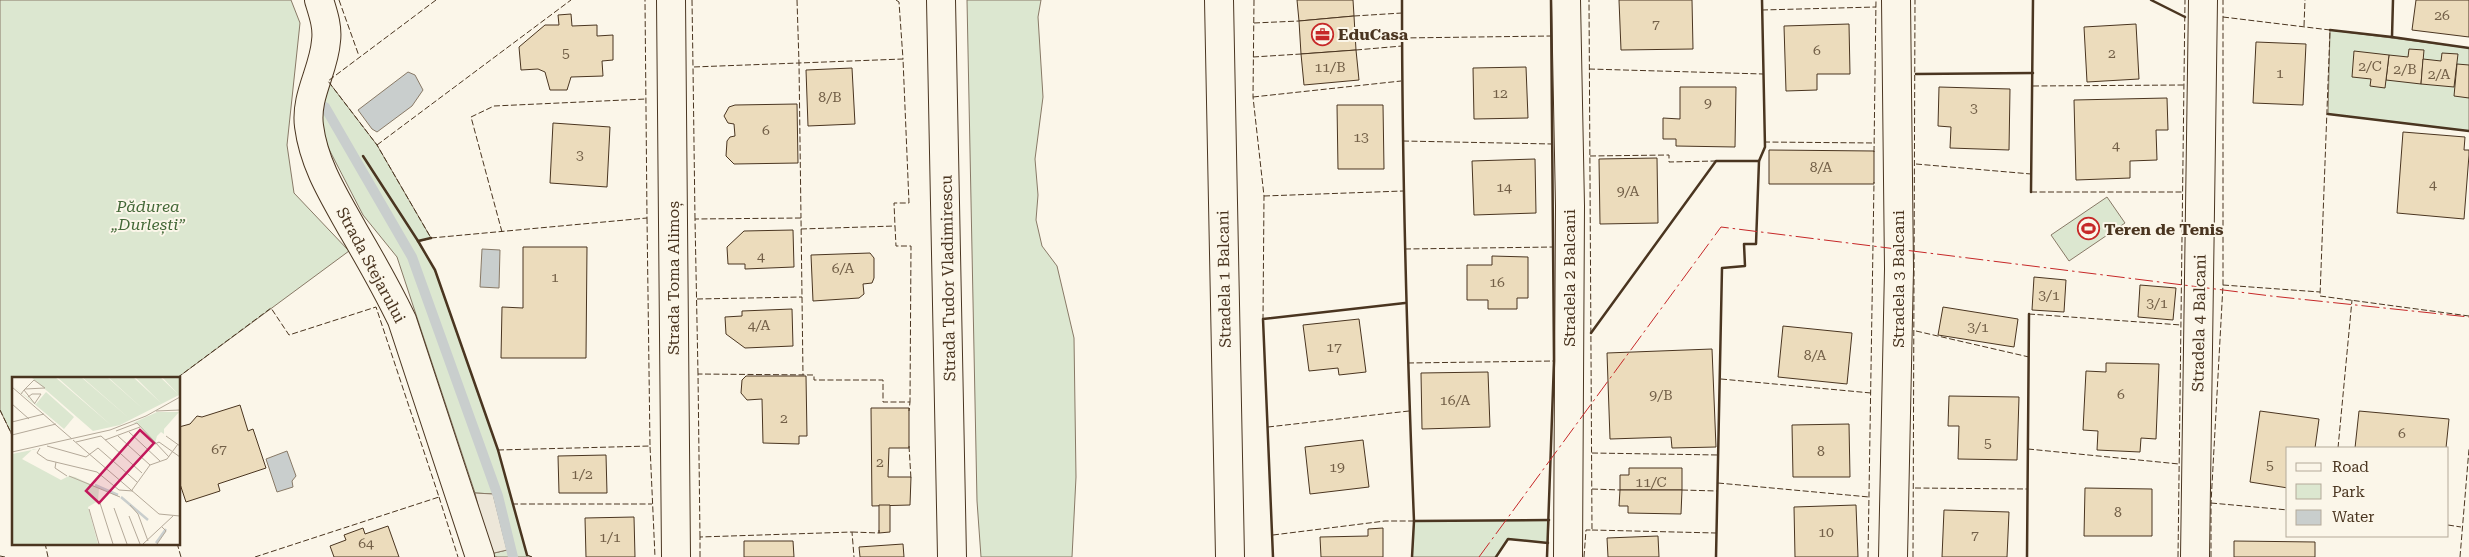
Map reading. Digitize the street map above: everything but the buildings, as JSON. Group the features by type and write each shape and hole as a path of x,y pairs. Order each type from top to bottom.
{"street":[{"name":"Strada Stejarului","path":"319,0 325,20 326,41 310,99 308,123 313,150 322,175 387,289 402,320 480,557"},
{"name":"Strada Toma Alimoș","path":"671,0 676,557"},
{"name":"Strada Tudor Vladimirescu","path":"941,0 952,557"},
{"name":"Stradela 1 Balcani","path":"1219,0 1230,557"},
{"name":"Stradela 2 Balcani","path":"1566,0 1570,206 1568,557"},
{"name":"Stradela 3 Balcani","path":"1893,557 1899,269 1896,0"},
{"name":"Stradela 4 Balcani","path":"2196,557 2204,0"}],"green space":[{"name":"Pădurea „Durlești”","path":"0,0 291,0 300,23 287,145 294,193 349,251 178,377 12,377 12,435 0,410"},
{"path":"967,0 1041,0 1038,17 1043,97 1035,159 1038,195 1036,220 1042,246 1057,266 1074,338 1076,477 1072,557 981,557 977,501"},
{"path":"2330,30 2469,48 2469,131 2328,114"},
{"path":"328,81 377,145 431,238 418,242 435,270 498,450 527,555 532,557 497,557 490,554 507,550 494,494 475,493 397,257 363,215 318,128"},
{"name":"Teren de Tenis","path":"2107,197 2125,223 2069,261 2051,235"},
{"path":"1549,520 1548,543 1508,539 1496,557 1412,557 1414,521"}],"shaded area":[{"path":"475,493 493,494 507,550 490,554"}],"water":[{"path":"408,72 415,75 423,90 412,106 377,132 372,129 358,110"},
{"path":"482,249 500,250 499,288 480,287"},
{"path":"287,451 296,476 292,481 293,487 277,492 266,459"}],"waterway":[{"path":"325,107 412,257 498,496 513,557"}],"fence":[{"path":"339,0 359,56"},
{"path":"436,0 328,81 377,145 431,238 647,218 645,0"},
{"path":"377,145 571,0"},
{"path":"692,0 693,67"},
{"path":"797,0 799,63 903,59 909,203 894,203 895,226"},
{"path":"896,0 899,2 903,59"},
{"path":"1254,0 1253,97 1264,196 1263,319"},
{"path":"1584,557 1586,530 1592,530 1589,0"},
{"path":"1874,152 1876,0"},
{"path":"1913,557 1915,0"},
{"path":"2178,557 2185,0"},
{"path":"2211,557 2211,503 2223,285 2223,0"},
{"path":"2304,26 2305,0"},
{"path":"1762,10 1876,7"},
{"path":"1354,16 1402,13"},
{"path":"2223,17 2330,30 2320,296 2469,316"},
{"path":"1254,23 1299,21"},
{"path":"1402,38 1551,36"},
{"path":"1356,50 1402,46"},
{"path":"1253,57 1301,54"},
{"path":"695,219 693,67 799,63 801,218"},
{"path":"1589,69 1763,74"},
{"path":"1253,97 1401,81"},
{"path":"2033,86 2184,85"},
{"path":"502,232 471,117 494,106 646,99"},
{"path":"1403,141 1552,144"},
{"path":"1764,142 1875,143"},
{"path":"1590,156 1669,155 1669,162 1716,161"},
{"path":"1916,164 2031,174"},
{"path":"1868,557 1874,182"},
{"path":"1264,196 1403,191"},
{"path":"2031,192 2183,192"},
{"path":"647,218 650,446"},
{"path":"698,374 695,219 801,218 803,375"},
{"path":"801,229 895,226 896,246 911,246 910,402"},
{"path":"1405,249 1554,247"},
{"path":"2223,285 2320,292"},
{"path":"697,299 802,297"},
{"path":"2338,447 2352,300"},
{"path":"178,377 271,308 289,335 376,307 439,497 255,557"},
{"path":"2029,314 2181,325"},
{"path":"1916,331 2029,357"},
{"path":"1408,363 1554,361"},
{"path":"700,537 698,374 814,375 814,380 883,380 883,402 910,402 909,411"},
{"path":"1721,379 1871,393"},
{"path":"0,410 12,435"},
{"path":"1268,427 1409,411"},
{"path":"498,450 650,446 655,557"},
{"path":"909,446 911,479"},
{"path":"2028,449 2179,464"},
{"path":"2460,557 2469,449"},
{"path":"1592,453 1718,455"},
{"path":"1718,483 1869,497"},
{"path":"1915,488 2027,489"},
{"path":"1592,489 1620,490"},
{"path":"1682,490 1717,491"},
{"path":"439,497 458,557"},
{"path":"2211,503 2286,510"},
{"path":"512,504 652,504"},
{"path":"1273,535 1385,521 1414,521"},
{"path":"2449,525 2461,527"},
{"path":"852,532 879,533 879,530"},
{"path":"1592,530 1716,533"},
{"path":"700,557 700,537 852,532 854,557"},
{"path":"45,544 48,557"},
{"path":"177,544 181,557"},
{"path":"527,555 532,557"},
{"path":"0,556 5,557"}],"wall":[{"path":"1402,0 1405,260 1414,521 1412,557"},
{"path":"1547,557 1554,361 1551,0"},
{"path":"1716,557 1722,268 1745,266 1744,244 1756,244 1759,161 1765,147 1762,0"},
{"path":"2031,192 2033,0"},
{"path":"2151,0 2185,17"},
{"path":"2330,30 2392,37 2393,0"},
{"path":"2392,37 2469,48"},
{"path":"1916,74 2033,73"},
{"path":"2328,114 2469,131"},
{"path":"363,156 418,241"},
{"path":"1591,333 1716,161 1759,161"},
{"path":"431,238 418,241 435,270 498,450 527,555"},
{"path":"1273,557 1263,319 1405,303"},
{"path":"2027,557 2029,314"},
{"path":"1414,521 1549,520"},
{"path":"1496,557 1508,539 1548,543"}],"power":[{"path":"1479,557 1721,227 2271,296 2469,317"}],"place":[{"name":"EduCasa","path":"1322,34"},
{"name":"Teren de Tenis","path":"2088,229"}]}
